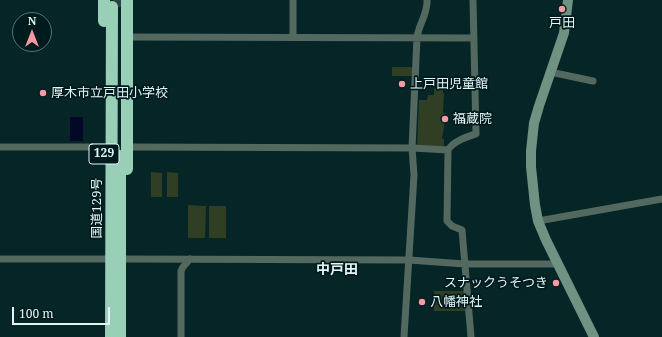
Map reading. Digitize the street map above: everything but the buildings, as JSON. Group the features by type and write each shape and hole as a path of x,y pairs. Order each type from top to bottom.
{"highway":[{"name":"129","path":"115,308 125,259 128,147 128,37 116,3"},
{"name":"129","path":"115,308 106,259 104,147 116,3"},
{"name":"国道129号","path":"111,337 115,308 116,3"},
{"name":"国道129号","path":"115,308 120,337"}],"street":[{"path":"293,0 293,37"},
{"path":"404,337 414,175 412,148 417,37 418,29 427,8 427,0"},
{"path":"471,337 462,230 452,226 448,221 448,150 459,140 476,134 473,0"},
{"path":"568,0 564,33 534,123 531,151 535,205 538,221 557,264 594,337"},
{"path":"128,37 474,38"},
{"path":"550,72 584,81 593,81"},
{"path":"0,147 104,147"},
{"path":"128,147 412,148 448,150"},
{"path":"538,221 662,199"},
{"path":"0,259 106,259"},
{"path":"125,259 409,260 465,264 557,264"},
{"path":"181,337 181,271 190,259"}],"green space":[{"path":"392,67 413,67 413,76 392,76"},
{"path":"434,89 443,89 444,93 443,112 446,114 442,139 444,139 444,148 417,147 419,100 427,100 428,95 434,95"},
{"path":"151,172 162,173 162,197 151,197"},
{"path":"167,172 178,173 178,197 167,197"},
{"path":"188,205 206,206 205,238 188,238"},
{"path":"209,206 226,206 226,238 209,238"},
{"path":"434,291 465,291 467,311 434,311"}],"water":[{"path":"70,117 83,117 83,141 70,141"}],"tunnel":[{"path":"119,0 119,7"}],"place":[{"name":"戸田","path":"562,9"},
{"name":"上戸田児童館","path":"402,84"},
{"name":"厚木市立戸田小学校","path":"43,93"},
{"name":"福蔵院","path":"445,119"},
{"name":"スナックうそつき","path":"556,283"},
{"name":"八幡神社","path":"422,302"}],"district":[{"name":"中戸田","path":"337,270"}]}
